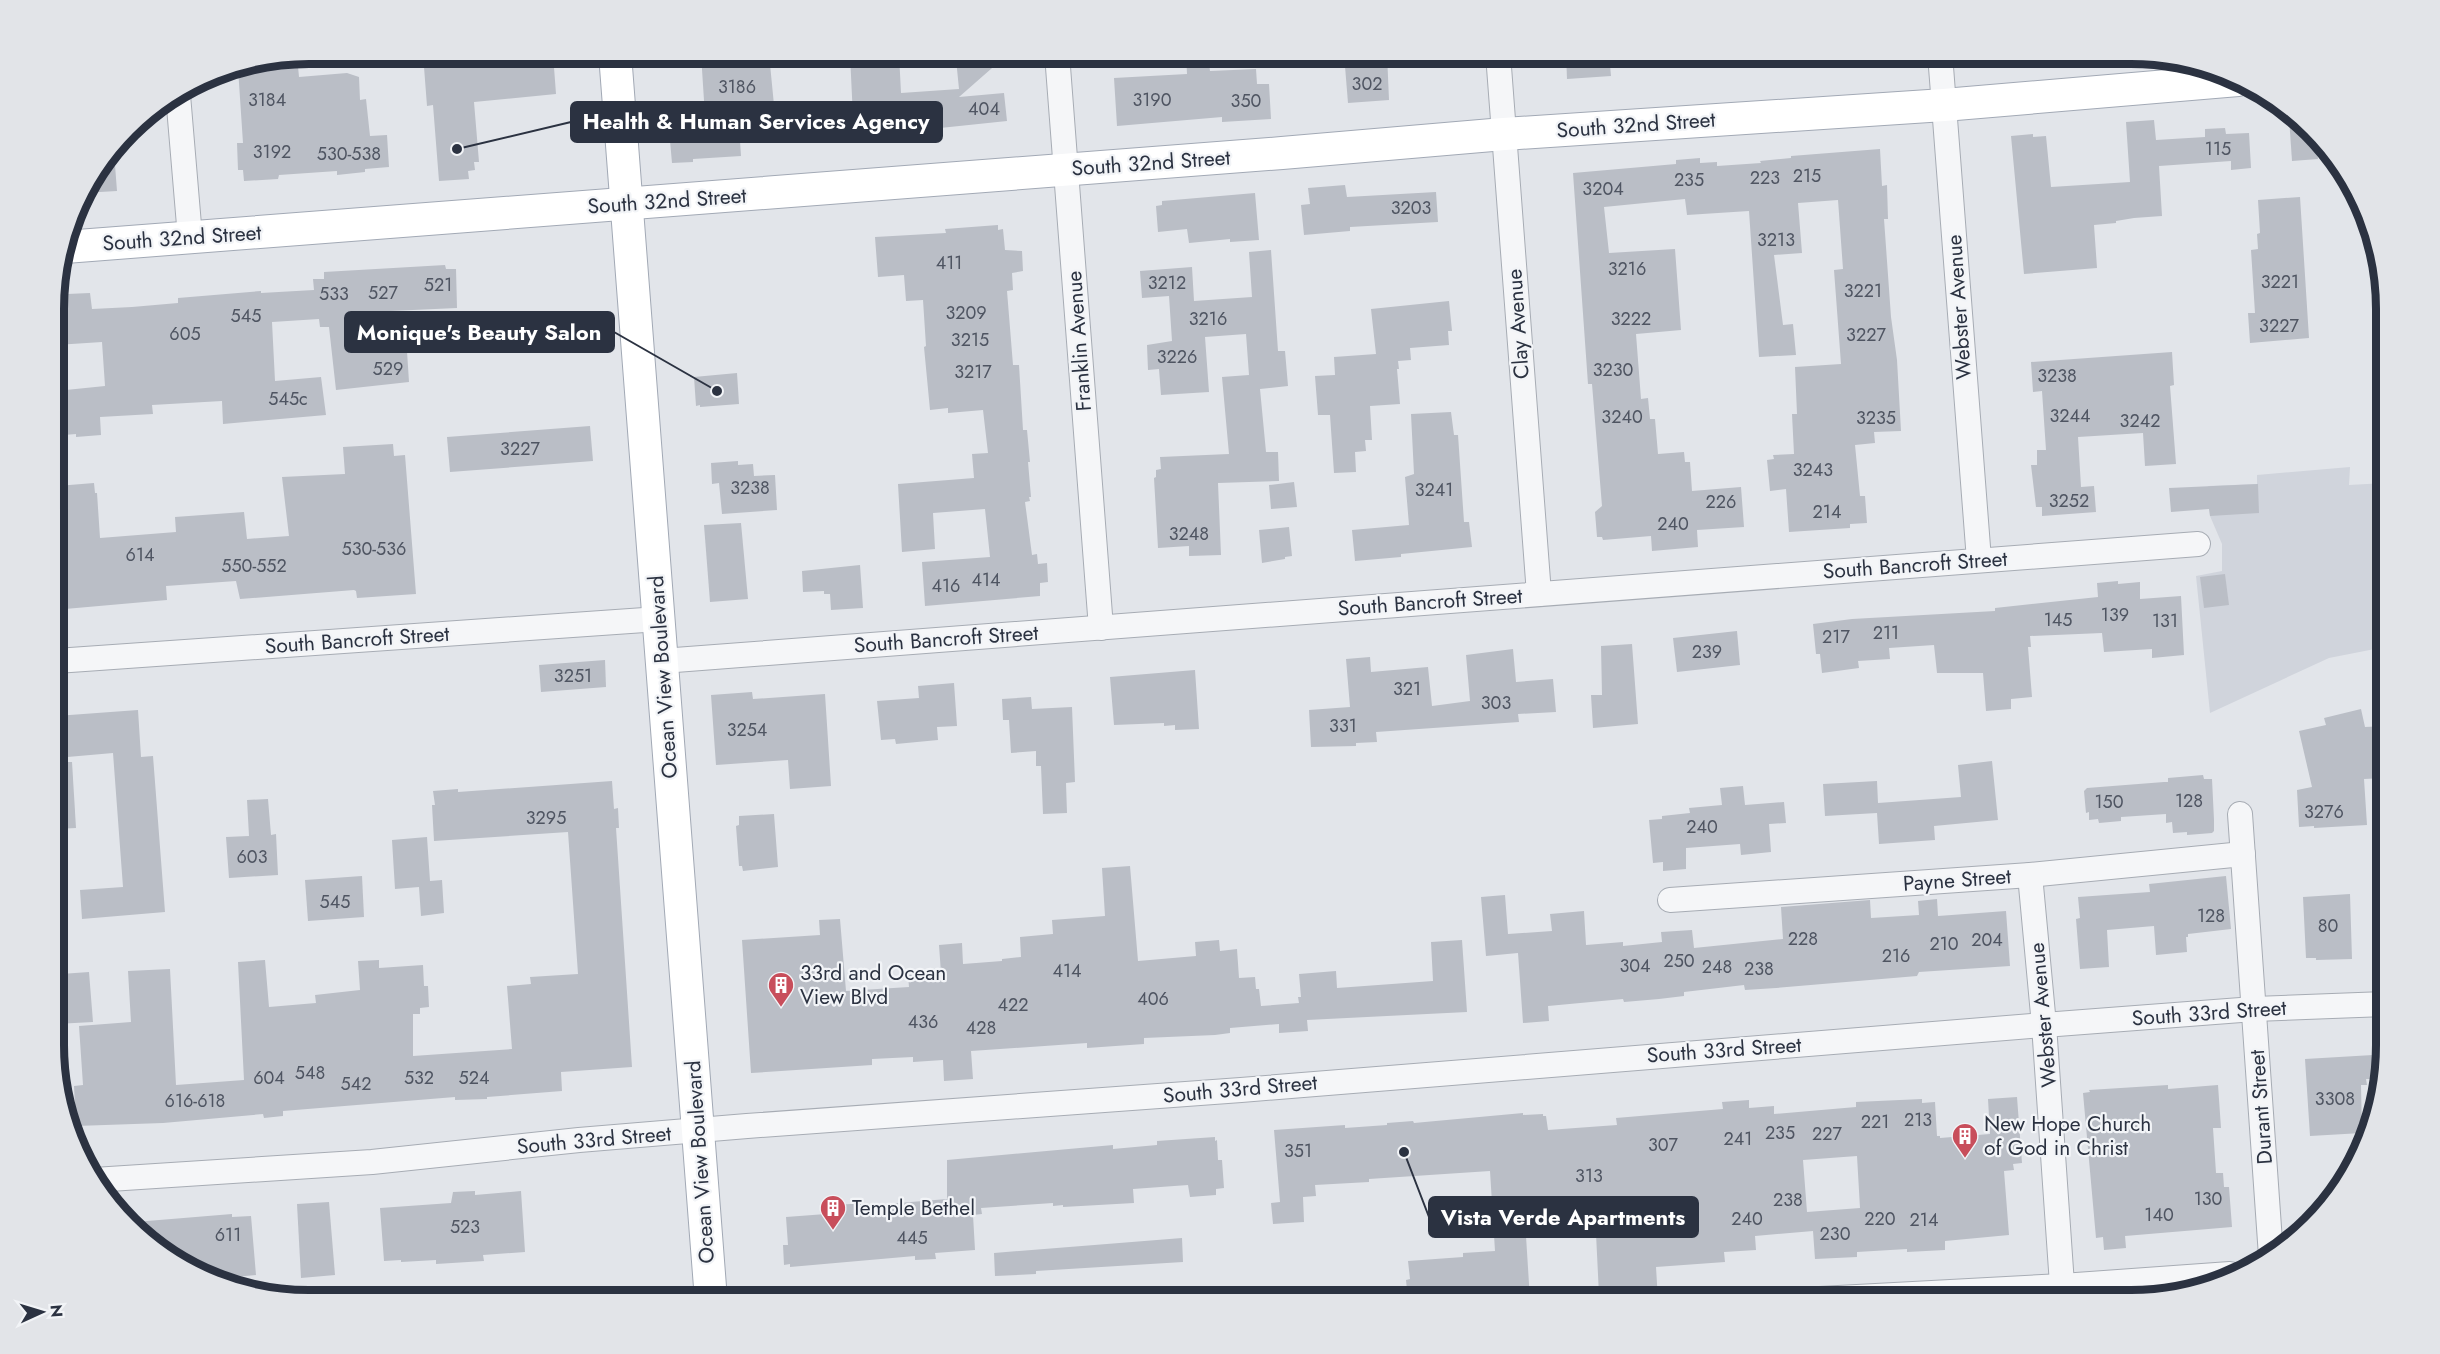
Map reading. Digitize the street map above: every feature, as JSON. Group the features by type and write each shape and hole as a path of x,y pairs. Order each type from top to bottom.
{"main road":[{"name":"Ocean View Boulevard","path":"616,64 710,1290"},
{"name":"South 32nd Street","path":"73,246 1504,134 1944,105 2220,82"}],"street":[{"name":"Franklin Avenue","path":"1058,64 1101,628"},
{"name":"Clay Avenue","path":"1499,64 1539,594"},
{"name":"Webster Avenue","path":"1941,64 1979,561"},
{"path":"179,102 189,237"},
{"name":"South Bancroft Street","path":"662,661 2199,544"},
{"name":"South Bancroft Street","path":"64,660 659,619"},
{"name":"Durant Street","path":"2240,814 2270,1246"},
{"name":"Payne Street","path":"1670,900 2030,875 2243,854"},
{"name":"Webster Avenue","path":"2030,875 2044,1025 2063,1290"},
{"name":"South 33rd Street","path":"105,1179 372,1162 697,1130 1241,1090 2044,1025 2254,1009 2376,1004"},
{"path":"2089,1290 2207,1277"}],"shaded area":[{"path":"2350,467 2349,485 2376,484 2376,649 2329,658 2210,713 2196,576 2222,571 2222,544 2210,516 2208,486 2257,484 2257,475"}],"building":[{"path":"424,64 554,64 556,94 474,102 479,162 474,162 475,170 468,171 469,179 439,181 433,105 427,106"},
{"path":"702,64 770,64 774,105 826,102 829,134 740,141 741,156 693,159 693,162 672,163 668,118 705,116"},
{"path":"850,64 900,64 901,93 959,89 956,64 997,64 959,97 1004,93 1007,121 921,130 921,115 853,118"},
{"path":"1186,64 1209,64 1210,71 1256,69 1257,84 1269,84 1271,119 1222,122 1222,117 1117,126 1114,78 1187,74"},
{"path":"1345,64 1387,64 1389,100 1348,103"},
{"path":"1566,64 1610,64 1611,76 1567,79"},
{"path":"298,65 299,77 347,73 359,77 360,100 366,99 370,136 387,135 389,167 337,175 337,171 279,175 278,179 244,181 243,170 238,170 237,143 243,143 238,76 262,69"},
{"path":"2154,120 2156,140 2205,137 2205,129 2225,128 2226,134 2249,133 2251,168 2231,170 2231,161 2159,166 2162,216 2094,225 2097,268 2024,274 2011,136 2033,134 2033,137 2046,136 2051,187 2130,182 2126,122"},
{"path":"2289,123 2317,150 2318,159 2292,161"},
{"path":"1880,149 1882,186 1887,185 1888,219 1884,219 1901,431 1874,432 1875,443 1855,445 1860,496 1865,496 1867,523 1850,524 1850,528 1789,532 1786,489 1770,491 1767,460 1774,459 1773,455 1794,454 1792,414 1797,414 1795,367 1841,364 1834,270 1843,269 1838,200 1798,203 1802,253 1774,255 1783,325 1793,324 1796,355 1759,357 1749,211 1687,215 1685,199 1604,207 1609,253 1675,249 1681,330 1636,334 1641,399 1648,398 1650,419 1655,419 1658,454 1684,452 1685,462 1690,462 1692,491 1741,487 1744,527 1697,530 1698,547 1652,551 1651,536 1603,540 1602,537 1597,537 1595,512 1602,506 1592,384 1588,384 1573,173 1676,164 1676,160 1700,158 1700,163 1717,162 1717,166 1761,163 1760,161 1791,158 1791,156"},
{"path":"115,160 117,191 94,192"},
{"path":"1345,185 1347,197 1436,192 1438,222 1350,227 1350,231 1304,235 1301,205 1310,204 1308,188"},
{"path":"1255,193 1259,240 1230,242 1230,239 1189,243 1187,229 1158,232 1156,206 1162,205 1162,201"},
{"path":"2300,197 2309,338 2250,343 2248,313 2255,313 2251,250 2258,249 2257,234 2260,233 2258,200"},
{"path":"998,225 998,230 1003,229 1005,250 1022,251 1023,271 1012,273 1013,290 1007,291 1013,365 1019,365 1023,430 1027,430 1031,497 1029,497 1030,501 1025,502 1032,555 1037,554 1038,564 1047,563 1048,582 1040,583 1040,596 925,606 922,562 990,557 985,509 933,513 935,549 902,552 898,484 974,478 972,454 988,453 983,410 948,413 948,408 930,410 924,347 926,346 923,300 906,301 904,275 878,277 875,237 946,233 945,229"},
{"path":"1271,250 1278,351 1285,351 1288,386 1260,389 1266,452 1278,452 1279,481 1218,483 1221,555 1189,556 1189,546 1158,548 1154,478 1156,470 1161,469 1160,457 1229,454 1222,377 1249,375 1246,334 1205,337 1209,392 1161,395 1159,369 1148,370 1147,345 1172,341 1169,296 1142,298 1140,271 1192,267 1194,301 1252,297 1249,252"},
{"path":"445,265 446,269 456,269 457,308 391,311 394,351 407,351 409,382 336,390 329,327 320,327 319,319 272,322 275,381 321,377 326,415 223,424 222,401 152,405 153,414 100,417 101,435 76,437 76,434 64,435 64,390 105,386 102,342 64,344 64,303 68,303 67,294 90,293 92,309 132,307 178,303 178,298 261,291 261,293 314,290 313,279 324,279 324,272"},
{"path":"1449,301 1452,331 1448,331 1449,345 1410,348 1411,360 1398,361 1400,404 1370,406 1372,440 1365,440 1366,451 1355,452 1356,472 1334,473 1330,415 1318,415 1315,376 1335,375 1334,357 1376,354 1371,309"},
{"path":"2172,352 2174,385 2170,386 2176,464 2145,466 2143,433 2078,437 2081,487 2094,486 2096,512 2042,516 2042,507 2036,507 2031,465 2037,465 2037,450 2046,450 2042,391 2033,392 2031,362"},
{"path":"737,373 739,404 696,406 694,377"},
{"path":"1451,412 1454,435 1458,435 1464,522 1469,522 1472,547 1355,561 1352,530 1409,525 1405,477 1414,474 1411,414"},
{"path":"590,426 593,461 450,472 447,437"},
{"path":"393,444 394,456 405,455 416,594 357,598 354,590 240,599 236,581 166,586 167,600 65,609 64,485 94,483 95,493 97,493 100,538 176,532 175,517 244,512 247,539 289,536 282,477 345,474 343,447"},
{"path":"738,461 738,465 753,464 754,476 775,475 777,510 722,514 719,483 712,484 711,463"},
{"path":"1294,482 1297,507 1271,509 1269,485"},
{"path":"2258,484 2259,513 2210,516 2209,509 2171,512 2169,488"},
{"path":"741,523 748,599 710,602 704,525"},
{"path":"1289,527 1292,556 1262,563 1259,530"},
{"path":"860,565 863,608 831,610 830,594 824,594 824,591 803,592 802,571"},
{"path":"2225,574 2229,605 2204,608 2200,577"},
{"path":"2118,581 2118,584 2140,582 2140,599 2181,596 2184,655 2152,658 2152,649 2104,652 2102,633 2030,636 2031,647 2028,647 2032,697 2011,699 2011,709 1986,711 1983,673 1937,673 1934,645 1889,648 1890,659 1858,661 1859,668 1822,673 1820,654 1816,654 1813,624 1852,619 1995,611 1995,608 2098,597 2097,583"},
{"path":"1737,631 1740,665 1677,672 1673,638"},
{"path":"1632,644 1638,724 1593,728 1591,695 1602,695 1601,646"},
{"path":"1513,649 1516,682 1553,679 1556,712 1518,714 1519,722 1376,732 1377,742 1356,743 1356,746 1311,747 1309,710 1350,707 1346,659 1370,657 1371,672 1428,667 1432,706 1470,701 1466,655"},
{"path":"605,660 606,687 541,692 539,665"},
{"path":"1195,670 1199,729 1175,730 1175,725 1164,726 1164,723 1114,725 1110,677"},
{"path":"954,683 957,726 937,727 938,740 896,744 895,739 881,740 877,701 919,698 918,686"},
{"path":"752,692 753,699 825,694 831,786 790,789 788,760 716,765 711,695"},
{"path":"1031,697 1032,709 1072,707 1075,782 1066,783 1067,813 1043,814 1041,766 1036,766 1036,751 1011,753 1009,720 1003,720 1002,699"},
{"path":"2361,709 2365,727 2376,726 2376,778 2364,779 2367,825 2299,827 2297,790 2312,787 2299,731 2326,725 2324,718"},
{"path":"138,710 141,757 153,756 165,912 82,919 80,890 123,887 113,753 64,757 64,715"},
{"path":"1992,761 1998,820 1934,826 1935,840 1879,844 1877,813 1825,816 1823,784 1877,781 1878,803 1961,797 1958,765"},
{"path":"64,762 72,762 76,828 64,829"},
{"path":"2203,775 2204,779 2212,779 2214,831 2212,833 2187,835 2187,832 2173,833 2172,822 2166,823 2166,814 2121,817 2121,821 2099,823 2098,819 2089,820 2089,812 2086,813 2084,791 2087,788 2168,782 2168,778"},
{"path":"612,781 614,809 618,808 619,828 616,828 632,1067 561,1072 562,1091 487,1097 487,1099 455,1100 455,1097 283,1111 283,1116 264,1118 263,1114 163,1123 79,1126 75,1115 74,1086 83,1085 79,1026 131,1022 128,971 170,969 176,1085 244,1080 238,962 265,960 269,1007 316,1003 315,995 360,990 358,961 379,960 379,968 423,965 424,986 428,986 429,1007 420,1008 420,1014 413,1014 413,1056 512,1049 507,986 531,984 530,977 578,974 568,832 434,841 433,791 458,789 458,792"},
{"path":"1743,786 1745,805 1784,802 1786,823 1769,824 1771,852 1741,855 1740,844 1686,848 1686,869 1663,871 1663,862 1653,863 1649,820 1690,813 1689,808 1722,805 1720,788"},
{"path":"268,799 271,835 276,834 278,875 229,878 226,837 249,836 247,800"},
{"path":"774,814 778,867 743,871 742,866 739,866 736,826 739,825 739,816"},
{"path":"427,837 430,881 442,880 444,913 421,916 419,887 395,889 392,840"},
{"path":"1130,866 1138,961 1196,956 1195,942 1219,940 1220,951 1237,949 1239,978 1255,977 1261,1006 1299,1003 1298,997 1301,997 1299,974 1336,971 1337,988 1433,981 1431,942 1462,940 1467,1012 1307,1020 1308,1031 1279,1033 1279,1024 1230,1028 1230,1033 1215,1035 1144,1038 1144,1044 1087,1048 1087,1043 971,1051 973,1079 944,1081 943,1060 913,1062 913,1057 872,1059 872,1065 751,1073 742,940 820,935 819,920 840,919 846,991 909,987 908,975 941,973 939,945 962,943 963,964 1002,961 1002,959 1021,957 1020,937 1053,934 1052,920 1105,916 1102,868"},
{"path":"362,876 364,917 308,921 305,880"},
{"path":"2226,876 2231,929 2188,934 2186,937 2187,952 2156,955 2154,926 2107,930 2109,967 2080,969 2076,919 2080,918 2078,897 2150,892 2149,884"},
{"path":"2350,894 2352,959 2306,958 2303,897"},
{"path":"1505,895 1508,934 1552,931 1550,914 1584,911 1586,945 1623,942 1623,946 1662,942 1661,932 1692,930 1694,948 1783,939 1781,907 1870,900 1871,918 1919,915 1918,901 1937,899 1938,916 2006,911 2010,966 1919,972 1917,976 1776,988 1745,990 1744,985 1684,992 1684,996 1659,999 1624,1002 1623,999 1548,1006 1549,1021 1523,1023 1518,953 1486,956 1481,897"},
{"path":"89,972 93,1022 64,1024 64,974"},
{"path":"2373,1055 2373,1079 2366,1079 2367,1085 2361,1085 2362,1124 2359,1133 2310,1136 2305,1059"},
{"path":"2168,1085 2168,1089 2218,1085 2221,1128 2213,1128 2216,1173 2223,1173 2224,1187 2229,1187 2232,1227 2125,1236 2126,1248 2104,1250 2103,1237 2096,1238 2083,1093 2090,1092 2089,1090"},
{"path":"2017,1097 2022,1163 2013,1164 2014,1170 2004,1171 2009,1235 1945,1241 1945,1250 1907,1252 1907,1249 1857,1252 1857,1257 1815,1259 1813,1231 1755,1236 1756,1250 1724,1252 1725,1262 1656,1267 1657,1290 1599,1290 1595,1213 1554,1216 1555,1230 1531,1232 1531,1235 1526,1236 1529,1290 1407,1290 1406,1280 1410,1279 1408,1261 1463,1257 1463,1253 1495,1251 1490,1171 1315,1185 1316,1196 1303,1197 1304,1222 1273,1224 1271,1203 1280,1202 1274,1130 1345,1125 1345,1128 1523,1113 1523,1115 1543,1114 1546,1116 1548,1130 1617,1125 1616,1118 1723,1109 1722,1102 1749,1100 1749,1108 1774,1106 1774,1114 1856,1107 1856,1102 1922,1099 1922,1103 1935,1102 1937,1136 1940,1138 1990,1134 1988,1099","holes":["1857,1156 1860,1208 1807,1212 1803,1160"]},
{"path":"1215,1137 1218,1160 1222,1160 1224,1188 1216,1189 1216,1195 1190,1197 1188,1185 1133,1189 1134,1203 1063,1207 1063,1205 1053,1206 1053,1203 981,1208 982,1214 973,1215 975,1250 935,1253 936,1259 915,1260 915,1256 790,1267 790,1264 784,1265 783,1245 788,1245 786,1217 826,1214 825,1206 863,1203 863,1206 947,1199 947,1160 1113,1145 1113,1149 1157,1145 1157,1141"},
{"path":"475,1191 475,1195 521,1191 525,1252 483,1255 484,1261 436,1264 436,1260 384,1261 380,1208 451,1203 453,1192"},
{"path":"329,1202 335,1275 301,1278 297,1204"},
{"path":"232,1214 232,1217 251,1216 256,1275 234,1277 216,1271 173,1248 140,1222"},
{"path":"1182,1238 1183,1262 1036,1271 1036,1274 995,1276 994,1253"}],"place":[{"name":"Health & Human Services Agency","path":"457,149"},
{"name":"Monique's Beauty Salon","path":"717,391"},
{"name":"33rd and Ocean View Blvd","path":"781,1008"},
{"name":"Vista Verde Apartments","path":"1404,1152"},
{"name":"New Hope Church of God in Christ","path":"1965,1159"},
{"name":"Temple Bethel","path":"833,1231"}]}
